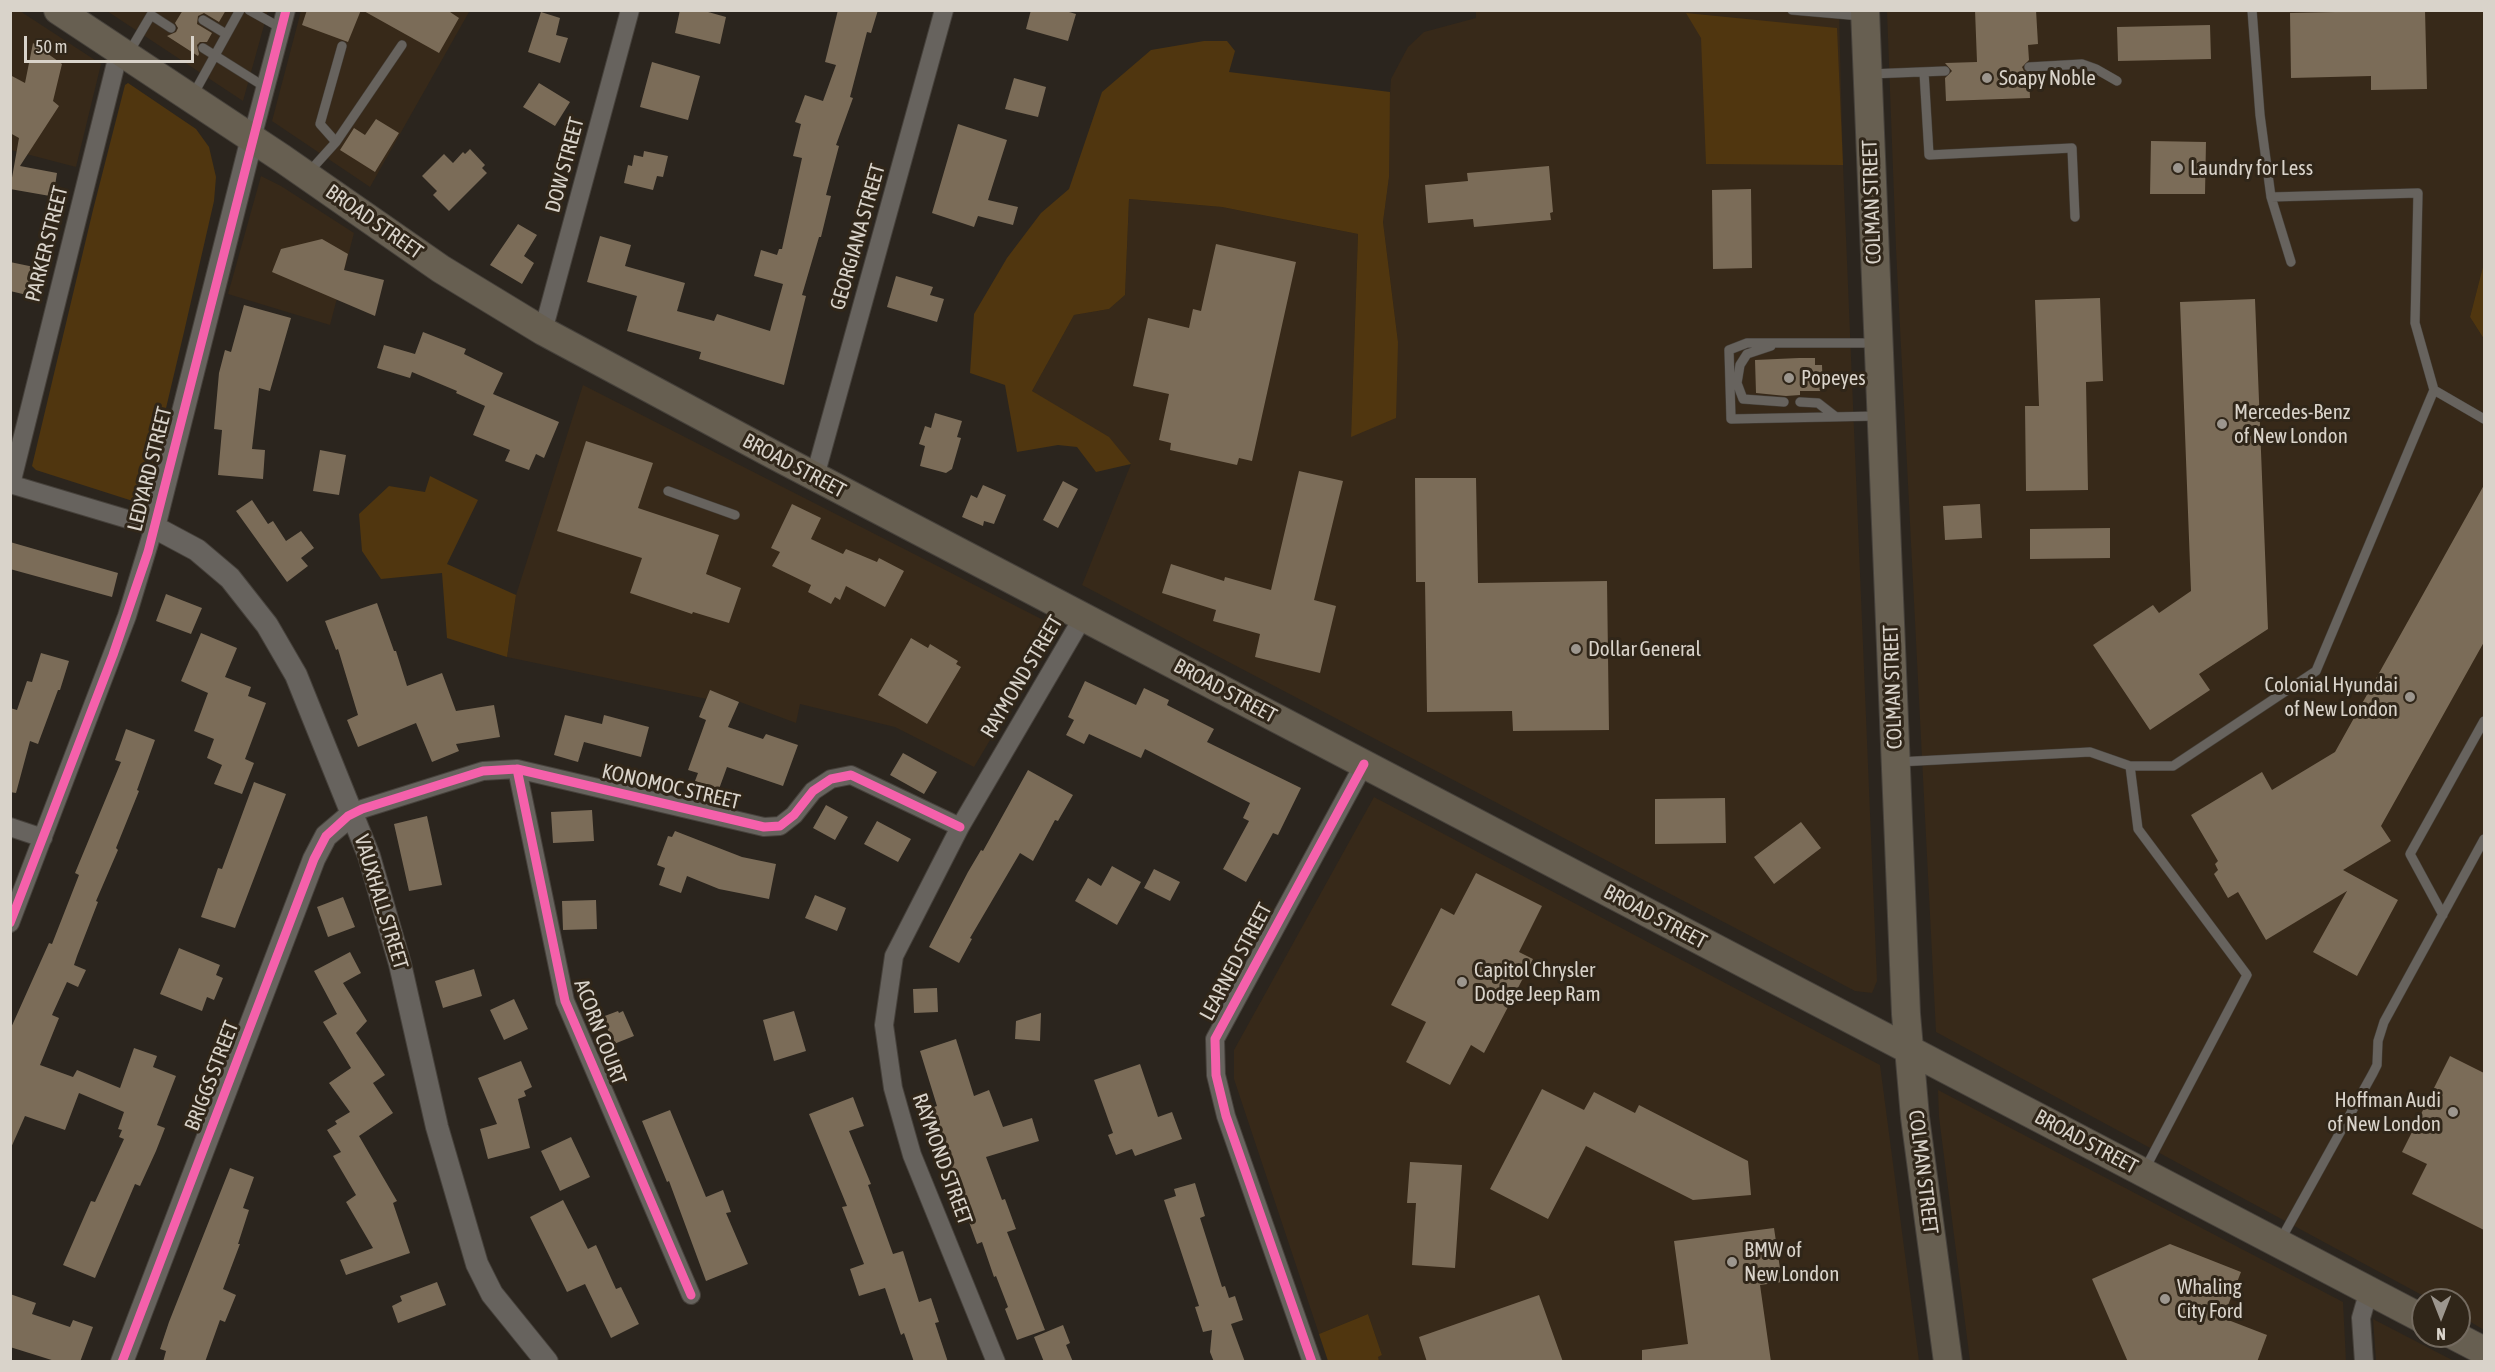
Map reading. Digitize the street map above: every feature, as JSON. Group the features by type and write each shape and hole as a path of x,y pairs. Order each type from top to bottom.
{"main road":[{"name":"BROAD STREET","path":"58,10 252,138 441,268 543,331 1083,617 2411,1313"},
{"name":"COLMAN STREET","path":"1865,14 1909,1050 1948,1362"}],"street":[{"name":"DOW STREET","path":"543,331 630,10"},
{"name":"GEORGIANA STREET","path":"815,476 944,10"},
{"name":"LEDYARD STREET","path":"10,923 127,616 154,527 284,19"},
{"name":"PARKER STREET","path":"11,484 122,53"},
{"name":"VAUXHALL STREET","path":"11,484 154,527 182,540 215,564 249,601 283,650 308,700 369,856 400,964 437,1127 477,1264 492,1294 547,1362"},
{"name":"RAYMOND STREET","path":"996,1362 912,1155 893,1088 884,1025 894,956 960,826 1083,617"},
{"name":"LEARNED STREET","path":"1311,1362 1226,1116 1216,1075 1215,1039 1364,764"},
{"name":"KONOMOC STREET","path":"352,814 483,771 517,769 764,827 780,826 794,815 813,791 831,778 851,775 960,826"},
{"name":"ACORN COURT","path":"517,769 565,1001 691,1294"},
{"name":"BRIGGS STREET","path":"122,1362 314,859 326,836 352,814"},
{"path":"10,827 43,838"},
{"path":"2364,1362 2361,1318 2368,1290"}],"lane":[{"path":"191,98 240,10"},
{"path":"1792,10 1865,14"},
{"path":"2252,10 2260,115 2271,197 2291,262"},
{"path":"253,11 284,19"},
{"path":"122,53 152,13 171,28"},
{"path":"203,20 226,34"},
{"path":"306,175 336,142 402,45"},
{"path":"336,142 320,124 342,46"},
{"path":"203,48 265,87"},
{"path":"2029,67 2082,64 2117,81"},
{"path":"1867,75 1945,71"},
{"path":"1924,72 1929,155 2072,148 2075,217"},
{"path":"1896,762 2090,752 2130,766 2174,766 2316,671 2434,390 2415,323 2418,193 2271,197"},
{"path":"1878,343 1746,343 1730,350 1731,419 1881,416"},
{"path":"1782,343 1746,354 1740,365 1737,383 1743,399 1784,402"},
{"path":"2434,390 2484,419"},
{"path":"1800,402 1818,403 1836,417"},
{"path":"669,491 735,515"},
{"path":"2443,915 2410,854 2484,721"},
{"path":"2130,766 2138,829 2247,975 2143,1172"},
{"path":"2279,1244 2373,1073 2377,1065 2380,1032 2384,1022 2484,839"}],"shaded area":[{"path":"467,10 469,12 370,187 272,121 301,11"},
{"path":"10,11 20,11 101,64 76,167 11,150"},
{"path":"107,11 268,11 243,101"},
{"path":"1476,11 1839,11 1843,165 1877,981 1872,993 1855,991 1082,585 1131,464 1032,391 1074,315 1109,309 1125,295 1129,199 1222,207 1358,234 1351,437 1398,342 1383,222 1389,177 1388,128 1391,79 1408,47 1424,32 1476,18"},
{"name":"Colonial Hyundai of New London","path":"1887,11 2484,11 2484,263 2470,317 2484,339 2484,1330 2471,1322 2471,1288 2411,1289 1936,1032 1896,249"},
{"path":"1686,13 1837,28 1843,165 1706,164 1701,38"},
{"path":"1204,41 1227,41 1235,51 1229,72 1390,92 1389,177 1383,222 1398,342 1396,418 1351,437 1358,234 1222,207 1129,199 1125,295 1109,309 1074,315 1032,391 1109,437 1131,464 1096,472 1077,447 1058,445 1017,452 1005,385 970,373 974,314 1007,258 1041,213 1069,189 1102,92 1151,50"},
{"path":"128,83 196,129 209,147 216,177 214,201 184,332 145,497 139,503 36,470 32,466 93,210 125,85"},
{"path":"261,176 281,186 354,233 330,325 228,294"},
{"path":"2484,263 2484,339 2470,317"},
{"path":"583,385 1057,627 974,767 895,727 800,704 796,723 711,691 707,699 507,657 516,595"},
{"path":"430,476 478,500 447,564 516,595 507,657 447,638 442,573 381,579 362,551 359,514 389,486 425,492"},
{"path":"1374,797 1880,1065 1919,1361 1379,1361 1377,1357 1382,1355 1368,1314 1319,1334 1234,1079 1234,1050"},
{"name":"Whaling City Ford","path":"1938,1090 2343,1302 2346,1361 1970,1361 1939,1117"},
{"path":"1368,1314 1382,1355 1378,1357 1379,1361 1328,1361 1319,1334"},
{"path":"2373,1319 2411,1339 2411,1348 2429,1348 2454,1361 2376,1361"}],"building":[{"path":"183,10 226,10 219,22 204,13 198,16 197,24 212,33 207,42 200,42 197,45 198,56 167,36 176,32 178,28 175,23"},
{"path":"307,10 361,10 348,42 302,25"},
{"path":"362,10 447,10 459,18 439,53"},
{"path":"680,10 701,10 726,17 720,44 675,33"},
{"path":"838,10 878,10 871,33 867,32 850,97 853,98 836,145 839,146 826,195 831,196 821,237 819,237 802,295 806,296 784,385 699,359 701,352 627,331 637,296 587,282 600,236 631,245 625,266 685,283 677,311 714,321 717,314 770,331 783,284 754,276 761,250 777,255 779,249 782,249 802,158 793,156 801,124 795,122 805,95 823,101 836,65 825,62"},
{"path":"1031,10 1062,10 1076,14 1068,41 1026,29"},
{"path":"1975,10 2036,10 2038,44 2028,45 2029,60 2022,67 2029,74 2030,98 1946,101 1945,78 1952,71 1945,63 1977,62"},
{"path":"2425,10 2427,89 2371,90 2371,76 2291,78 2290,13"},
{"path":"541,12 560,18 556,35 568,38 560,63 528,52"},
{"path":"2210,25 2211,59 2118,61 2117,27"},
{"path":"33,43 62,64 53,101 59,106 20,166 57,173 54,192 51,192 50,196 10,189 19,138 10,133 10,75 25,83"},
{"path":"652,62 700,76 688,120 640,107"},
{"path":"1014,78 1046,87 1038,117 1005,109"},
{"path":"539,83 570,102 555,126 523,107"},
{"path":"376,119 399,133 375,172 340,150 354,128 365,135"},
{"path":"958,124 1007,140 988,200 1018,207 1013,225 978,216 974,227 932,213"},
{"name":"Laundry for Less","path":"2151,141 2206,142 2205,194 2150,194"},
{"path":"470,149 485,165 482,168 487,173 449,211 433,195 437,191 422,176 444,154 453,163 463,152 465,154"},
{"path":"644,151 668,156 663,177 657,176 653,190 624,183 628,165 632,166 634,155 643,157"},
{"path":"1549,166 1553,212 1550,213 1551,220 1474,227 1473,219 1428,223 1425,185 1468,181 1467,173"},
{"path":"1751,189 1752,268 1713,269 1712,190"},
{"path":"518,224 537,235 524,256 534,263 522,284 490,265"},
{"path":"322,239 348,254 344,270 384,280 375,316 272,272 281,249"},
{"path":"1216,244 1296,262 1252,461 1239,458 1237,465 1170,450 1171,443 1159,440 1169,394 1133,386 1148,318 1189,328 1193,309 1201,311"},
{"path":"10,262 34,267 27,295 10,291"},
{"path":"896,276 933,287 930,295 944,299 937,322 887,307"},
{"path":"2100,298 2103,381 2086,382 2088,490 2026,491 2025,406 2039,406 2035,300"},
{"name":"Mercedes-Benz of New London","path":"2255,299 2268,629 2199,674 2210,690 2150,730 2093,645 2153,605 2159,613 2191,591 2180,302"},
{"path":"244,305 291,318 270,391 259,388 252,449 265,450 263,479 218,475 222,430 214,429 219,373 225,350 231,352"},
{"path":"423,332 466,349 464,354 503,373 493,394 559,422 544,458 536,454 529,470 505,461 510,450 473,435 485,406 412,372 410,378 377,368 384,345 415,354"},
{"name":"Popeyes","path":"1815,358 1815,365 1822,365 1823,391 1800,391 1800,395 1786,396 1756,393 1755,360"},
{"path":"935,413 962,421 957,437 961,438 952,469 946,473 920,466 925,446 919,444 925,426 931,428"},
{"path":"586,441 653,463 638,508 719,535 706,574 741,588 729,623 693,612 692,614 630,593 642,558 557,531"},
{"path":"320,450 346,455 339,495 313,491"},
{"path":"1299,471 1343,481 1314,600 1336,606 1320,673 1255,657 1260,634 1213,621 1216,610 1162,593 1171,564 1224,581 1225,577 1271,590"},
{"path":"1415,478 1476,478 1478,583 1607,581 1609,730 1513,731 1512,711 1427,712 1425,582 1416,582"},
{"path":"1063,481 1078,489 1058,528 1043,520"},
{"path":"983,485 1006,495 994,524 984,521 983,526 962,517 971,495 977,498"},
{"name":"Colonial Hyundai of New London","path":"2484,485 2484,642 2381,826 2391,841 2343,870 2398,900 2357,976 2313,952 2347,891 2266,940 2238,892 2228,898 2214,874 2218,870 2215,864 2218,861 2191,815 2262,772 2272,790 2335,752"},
{"path":"252,500 268,524 273,521 286,541 301,531 314,548 301,558 308,566 287,582 236,511"},
{"path":"792,504 821,518 811,539 843,554 846,549 877,562 879,558 904,571 885,607 846,586 840,600 835,597 831,604 808,592 811,585 772,566 780,552 771,548"},
{"path":"1980,504 1982,538 1945,540 1943,506"},
{"path":"2110,528 2110,558 2030,559 2030,529"},
{"path":"10,542 118,573 112,597 10,569"},
{"path":"166,594 202,608 191,634 156,621"},
{"path":"377,603 407,686 442,673 456,711 494,705 500,737 456,744 459,751 432,762 416,723 358,747 347,720 358,715 338,649 336,650 325,621"},
{"path":"201,633 237,648 225,677 251,687 248,696 266,703 245,759 254,763 242,794 214,784 222,765 207,758 214,739 194,731 208,693 181,681"},
{"path":"911,638 928,648 930,644 958,661 956,664 961,667 927,724 878,695"},
{"path":"41,653 69,661 38,744 30,741 16,793 10,792 10,708 17,710 27,681 32,682"},
{"path":"1085,681 1136,705 1144,688 1169,700 1167,705 1214,729 1207,742 1301,788 1278,835 1273,833 1246,882 1223,869 1249,821 1243,818 1250,803 1145,749 1141,758 1089,734 1084,744 1066,735 1074,720 1068,717"},
{"path":"710,690 739,702 728,727 763,739 766,734 798,745 783,786 727,767 719,789 695,781 698,773 688,770 706,720 699,717"},
{"path":"565,715 602,724 604,715 649,727 641,757 584,742 578,762 554,755"},
{"path":"126,729 155,740 137,790 139,791 116,848 118,850 96,901 98,902 74,965 86,970 78,987 67,982 52,1015 59,1018 40,1065 73,1077 77,1070 120,1088 134,1048 157,1056 153,1067 176,1076 157,1125 165,1128 156,1151 140,1186 135,1184 95,1278 63,1265 91,1201 95,1202 124,1139 119,1137 122,1130 118,1129 124,1112 79,1093 65,1130 25,1116 10,1150 10,1030 49,943 52,944 79,875 75,873 121,762 115,760"},
{"path":"903,753 937,772 924,794 890,775"},
{"path":"1028,770 1073,795 1058,821 1055,820 1033,861 1020,853 970,938 972,939 959,963 929,947 968,872 981,850 983,851"},
{"path":"254,782 286,794 235,928 201,917 218,868 222,869"},
{"path":"1725,798 1726,843 1655,844 1655,799"},
{"path":"826,805 848,817 835,840 813,828"},
{"path":"592,810 594,841 553,843 551,812"},
{"path":"427,816 442,885 409,891 394,824"},
{"path":"877,821 911,839 898,862 864,844"},
{"path":"1801,822 1821,848 1774,884 1754,857"},
{"path":"675,831 742,857 776,864 769,899 719,889 687,876 681,893 659,885 665,868 657,865 668,836 672,837"},
{"path":"1112,866 1141,882 1117,925 1075,901 1088,878 1101,886"},
{"path":"1154,869 1180,882 1170,901 1144,888"},
{"name":"Capitol Chrysler Dodge Jeep Ram","path":"1476,873 1542,906 1519,952 1533,959 1484,1053 1471,1045 1450,1085 1406,1062 1426,1022 1391,1005 1441,908 1454,915"},
{"path":"815,895 846,908 837,931 805,918"},
{"path":"343,897 355,927 328,937 317,907"},
{"path":"596,900 597,929 563,930 562,901"},
{"path":"179,948 220,965 216,975 223,978 214,1000 207,997 202,1011 160,994"},
{"path":"350,952 361,973 343,983 367,1021 356,1033 385,1075 373,1083 393,1113 359,1136 397,1201 393,1203 410,1253 346,1275 340,1260 373,1248 346,1202 356,1195 333,1156 341,1152 327,1130 337,1124 335,1121 350,1112 329,1083 351,1068 323,1022 337,1014 314,971"},
{"path":"474,969 482,996 443,1008 435,981"},
{"path":"937,988 938,1012 914,1013 913,989"},
{"path":"514,999 528,1029 504,1040 490,1010"},
{"path":"618,1011 619,1013 623,1011 634,1036 614,1044 602,1017"},
{"path":"794,1011 806,1051 774,1061 763,1020"},
{"path":"1041,1013 1040,1041 1015,1039 1016,1021"},
{"path":"956,1039 974,1096 989,1090 1003,1127 1032,1118 1039,1141 986,1157 1016,1229 1007,1232 1045,1330 1017,1340 1005,1309 1008,1307 996,1276 994,1277 982,1242 977,1244 928,1109 937,1106 920,1051"},
{"name":"Hoffman Audi of New London","path":"2450,1056 2484,1073 2484,1230 2412,1194 2427,1164 2402,1152"},
{"path":"521,1061 532,1087 524,1091 526,1096 518,1099 530,1148 488,1159 480,1129 497,1124 478,1078"},
{"path":"1140,1064 1158,1117 1172,1112 1182,1139 1135,1156 1132,1149 1116,1155 1108,1135 1113,1133 1094,1080"},
{"path":"1542,1089 1584,1110 1594,1092 1635,1113 1639,1105 1748,1161 1751,1195 1693,1200 1586,1146 1548,1219 1490,1189"},
{"path":"853,1097 864,1126 849,1131 871,1184 868,1185 893,1254 903,1251 919,1302 931,1298 939,1322 935,1323 948,1362 914,1362 904,1333 901,1335 885,1288 859,1296 850,1269 864,1264 842,1207 847,1206 809,1114"},
{"path":"670,1110 706,1197 723,1190 731,1212 726,1213 748,1264 706,1281 669,1181 667,1182 642,1121"},
{"path":"571,1137 590,1177 560,1191 541,1151"},
{"path":"1410,1162 1462,1165 1455,1268 1412,1265 1416,1203 1407,1203"},
{"path":"230,1168 254,1177 243,1208 249,1210 238,1244 240,1244 223,1289 236,1295 225,1322 220,1320 205,1362 163,1362 166,1351 160,1349 169,1322"},
{"path":"1195,1183 1205,1216 1200,1218 1222,1287 1225,1286 1229,1298 1235,1296 1243,1320 1231,1324 1245,1362 1214,1362 1210,1352 1212,1330 1203,1332 1195,1307 1199,1306 1164,1200 1176,1196 1174,1189"},
{"path":"563,1200 588,1249 596,1245 616,1289 621,1287 639,1324 611,1338 585,1284 567,1292 530,1217"},
{"path":"1774,1228 1782,1282 1760,1285 1771,1362 1642,1362 1642,1350 1688,1344 1674,1241"},
{"name":"Whaling City Ford","path":"2170,1244 2241,1272 2223,1318 2267,1335 2257,1362 2128,1362 2092,1279"},
{"path":"437,1282 446,1305 398,1323 392,1306 402,1301 400,1296"},
{"path":"10,1294 36,1303 32,1314 70,1327 73,1320 93,1327 80,1362 58,1362 10,1347"},
{"path":"1539,1295 1563,1362 1427,1362 1419,1337"},
{"path":"1063,1325 1070,1343 1066,1345 1073,1362 1044,1362 1034,1337"}],"cycle path":[{"path":"10,923 113,655 148,552 286,10"},
{"path":"1312,1362 1226,1116 1216,1075 1215,1039 1364,764"},
{"path":"517,769 565,1001 691,1295"},
{"path":"122,1362 314,859 326,836 348,816 362,809 483,771 517,769 764,827 780,826 794,815 813,791 831,779 851,775 960,827"}],"place":[{"name":"Soapy Noble","path":"1987,78"},
{"name":"Laundry for Less","path":"2178,168"},
{"name":"Popeyes","path":"1789,378"},
{"name":"Mercedes-Benz of New London","path":"2222,424"},
{"name":"Dollar General","path":"1576,649"},
{"name":"Colonial Hyundai of New London","path":"2410,697"},
{"name":"Capitol Chrysler Dodge Jeep Ram","path":"1462,982"},
{"name":"Hoffman Audi of New London","path":"2453,1112"},
{"name":"BMW of New London","path":"1732,1262"},
{"name":"Whaling City Ford","path":"2165,1299"}]}
